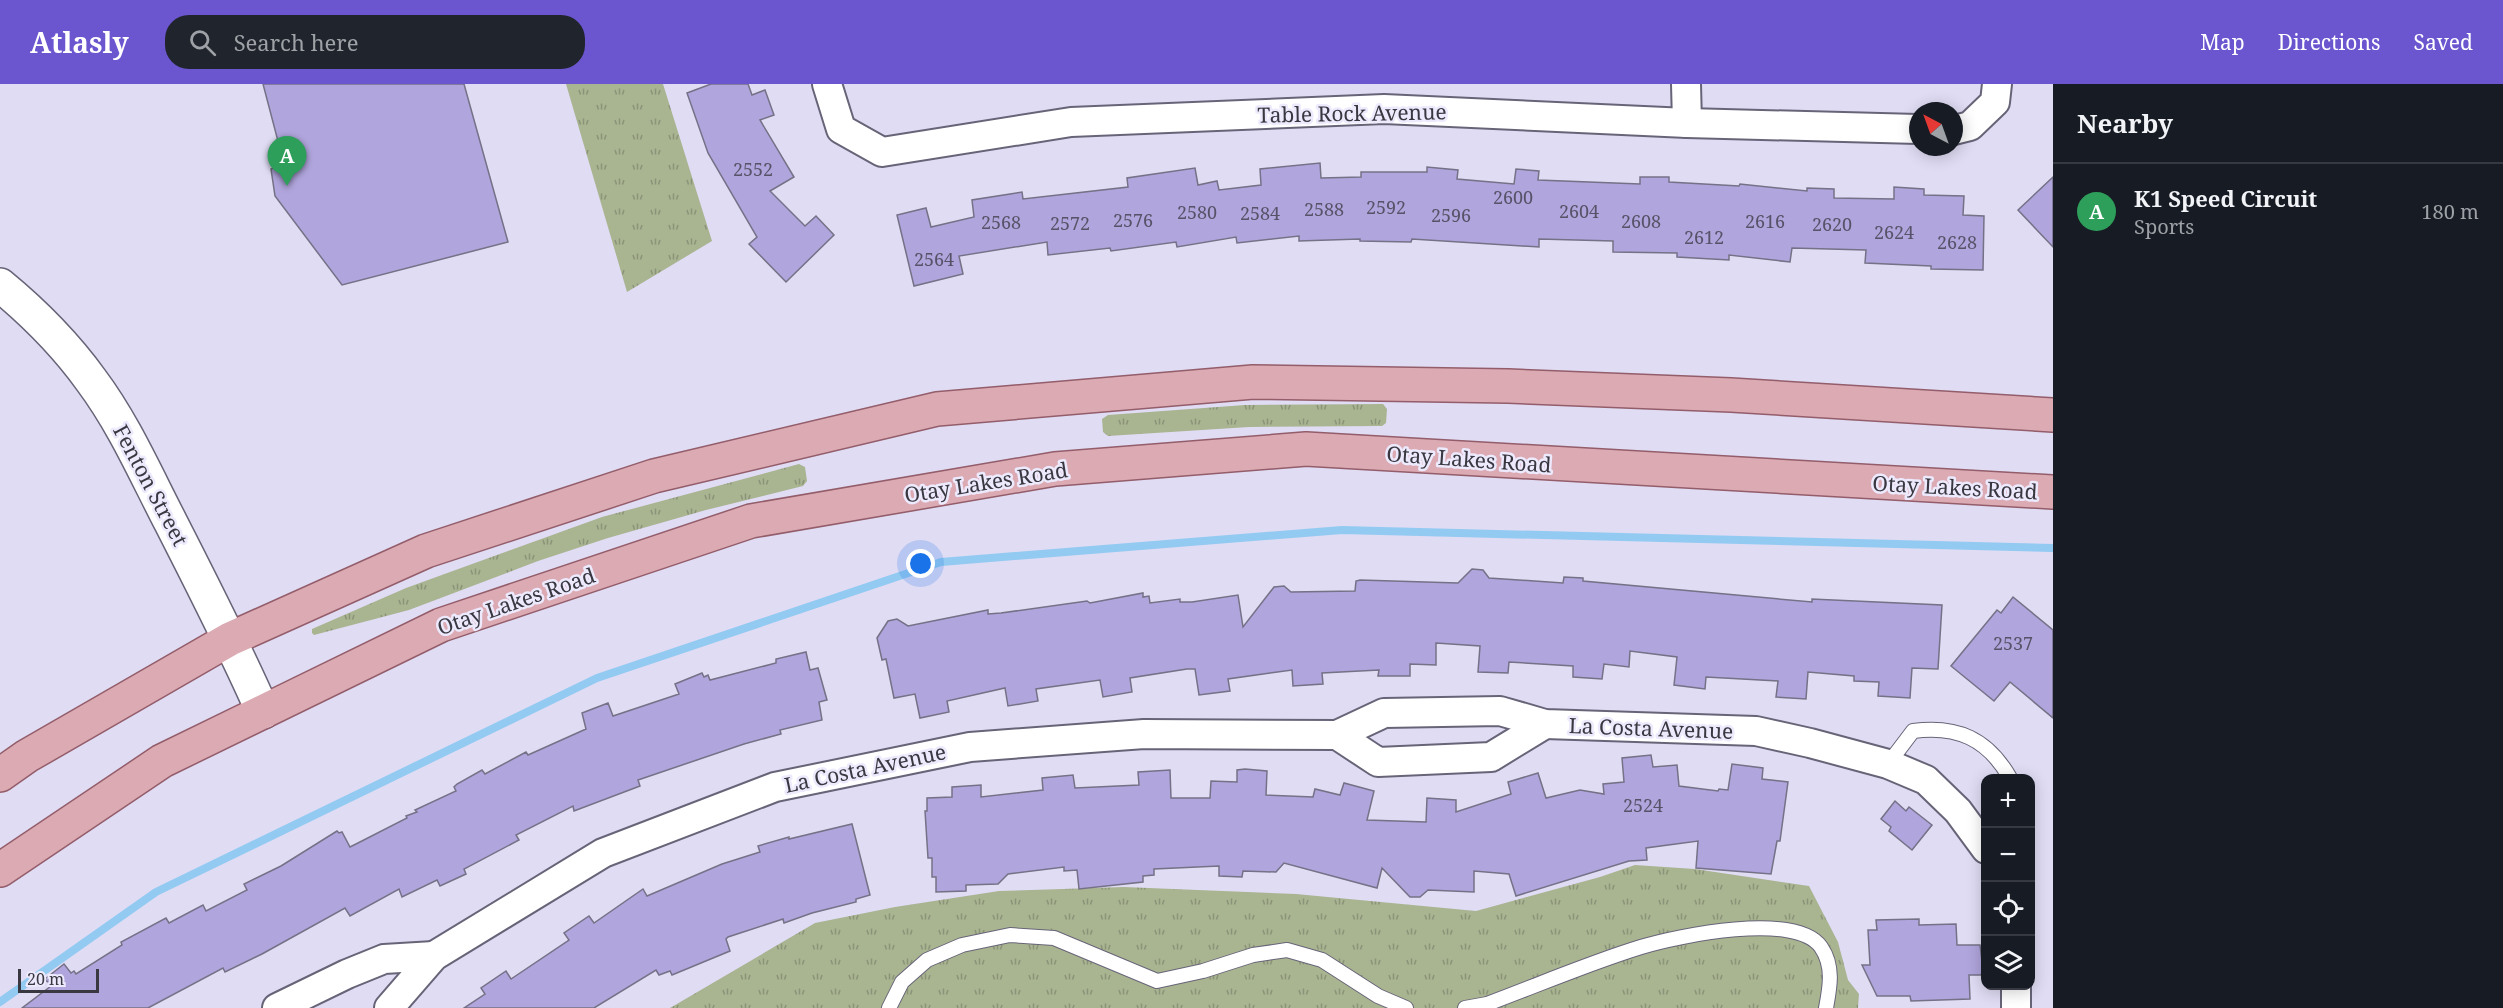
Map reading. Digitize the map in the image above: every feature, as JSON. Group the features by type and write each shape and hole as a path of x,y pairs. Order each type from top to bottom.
{"main road":[{"path":"0,775 27,756 230,639 426,551 654,476 937,409 1253,382 1508,386 1684,393 2053,415"},
{"name":"Otay Lakes Road","path":"0,870 162,761 441,625 752,521 1055,469 1306,448 2053,492"}],"street":[{"name":"Table Rock Avenue","path":"827,84 841,129 882,152 1071,122 1383,96 1687,123 1909,129"},
{"path":"1686,84 1687,123"},
{"path":"1963,128 1970,126 1995,102 1997,84"},
{"name":"Fenton Street","path":"0,285 63,345 98,390 117,420 230,639 263,712"},
{"name":"La Costa Avenue","path":"389,1008 434,956 603,854 775,787 970,747 1144,734 1337,735 1384,713 1500,711 1545,724 1756,731 1888,764 1926,780 1958,811 1981,842"},
{"name":"La Costa Avenue","path":"1337,735 1378,762 1491,757 1545,724"},
{"name":"La Costa Avenue","path":"277,1008 346,974 384,959 434,956"},
{"path":"2016,990 2016,1008"}],"lane":[{"path":"1888,764 1913,731 1933,728 1954,731 1977,740 2007,774"},
{"path":"1465,1008 1487,1004 1642,947 1711,932 1769,927 1801,932 1820,945 1829,962 1831,985 1826,1008"},
{"path":"889,1008 902,982 927,960 962,945 1010,935 1054,938 1157,981 1203,971 1253,955 1287,950 1322,960 1378,996 1406,1008"}],"green space":[{"path":"566,84 663,84 712,241 627,292"},
{"path":"1383,404 1387,409 1386,423 1382,426 1249,427 1108,436 1103,432 1102,419 1108,415 1245,405"},
{"path":"799,464 805,467 807,481 803,486 706,510 608,538 538,561 409,610 314,635 312,633 312,629 406,588 602,517"},
{"path":"1635,865 1695,869 1809,886 1838,942 1848,980 1859,994 1858,1008 670,1008 815,923 895,907 999,891 1124,887 1296,894 1476,911 1600,877"}],"building":[{"path":"263,84 464,84 508,242 342,285 275,196 271,169 284,164"},
{"path":"711,84 748,84 752,95 765,90 774,115 760,120 794,177 770,191 805,226 816,216 834,235 786,282 749,244 757,237 708,153 687,93"},
{"path":"1320,163 1321,178 1361,177 1361,172 1427,172 1427,167 1458,170 1457,179 1514,184 1516,169 1539,171 1538,180 1640,184 1640,177 1669,177 1669,182 1739,186 1740,184 1807,191 1807,188 1834,189 1834,198 1894,199 1894,187 1924,189 1924,195 1964,196 1963,215 1984,216 1983,270 1931,269 1931,266 1865,263 1866,250 1792,248 1790,262 1729,255 1729,260 1677,257 1677,253 1613,252 1613,241 1539,239 1539,247 1412,239 1411,242 1360,241 1360,239 1299,241 1299,236 1237,243 1236,237 1177,247 1176,242 1111,251 1110,248 1048,255 1047,242 959,256 963,274 914,286 897,215 926,208 931,227 974,217 972,200 1022,192 1023,199 1128,187 1127,178 1195,168 1198,185 1217,181 1219,190 1261,185 1260,169"},
{"path":"2053,177 2053,247 2018,210"},
{"path":"1472,569 1483,570 1489,578 1563,583 1564,577 1583,578 1583,581 1812,602 1812,599 1942,605 1938,669 1912,668 1910,698 1878,696 1879,682 1854,681 1854,676 1808,672 1806,699 1776,697 1778,681 1706,677 1705,689 1674,685 1677,657 1630,651 1629,667 1604,664 1602,679 1573,677 1573,666 1509,662 1508,673 1478,672 1480,646 1436,643 1436,665 1410,664 1410,676 1378,676 1379,670 1322,673 1323,684 1293,686 1292,670 1228,679 1230,691 1199,695 1195,669 1187,669 1130,678 1132,692 1103,697 1100,680 1036,689 1038,701 1008,706 1005,688 947,701 949,712 920,718 915,694 894,698 886,659 882,660 877,638 888,621 897,619 908,626 988,610 988,614 1001,613 1087,601 1090,603 1143,593 1143,597 1149,596 1150,603 1180,599 1180,602 1192,602 1238,595 1243,627 1274,587 1284,586 1291,592 1355,591 1356,581 1360,580 1458,583"},
{"path":"2013,597 2053,630 2053,718 2010,682 1994,701 1951,666 1997,610 2001,613"},
{"path":"806,652 810,670 818,668 827,700 819,702 822,720 780,730 781,734 744,744 638,780 640,786 574,811 573,806 516,835 519,840 464,869 466,874 440,886 437,880 402,897 399,889 350,916 345,908 262,954 225,972 223,968 148,1008 22,1008 51,986 45,979 64,964 71,973 74,971 76,974 122,945 121,942 166,918 169,923 203,905 206,911 247,890 244,884 281,866 337,831 342,832 350,847 407,818 406,816 417,812 415,810 456,791 454,787 457,784 482,770 485,774 526,752 528,755 586,729 582,713 608,703 613,716 679,694 675,684 702,673 704,677 708,675 710,680 776,663 776,659"},
{"path":"1651,755 1653,767 1677,765 1679,786 1718,791 1719,789 1728,790 1732,764 1763,768 1762,779 1788,782 1780,841 1777,841 1771,874 1696,868 1698,841 1646,848 1647,860 1629,861 1516,896 1509,874 1474,871 1474,892 1428,890 1420,897 1410,897 1382,868 1377,888 1284,863 1276,872 1243,871 1242,877 1219,876 1219,866 1154,869 1154,875 1143,876 1143,882 1079,889 1077,870 1064,871 1064,867 1008,874 998,884 966,885 966,891 936,892 936,877 932,877 932,858 928,858 925,811 927,811 927,798 952,797 952,787 981,785 981,797 1043,790 1042,778 1073,775 1075,788 1139,785 1138,772 1170,770 1171,798 1210,798 1211,781 1237,782 1237,770 1245,769 1267,771 1266,795 1313,797 1315,789 1340,795 1344,783 1374,791 1367,820 1426,822 1427,798 1456,800 1456,812 1511,794 1508,782 1538,773 1546,798 1580,790 1604,794 1603,784 1624,782 1622,758"},
{"path":"1895,801 1906,811 1909,807 1932,825 1912,850 1889,831 1891,827 1881,819"},
{"path":"852,824 870,895 856,899 856,902 784,923 783,919 728,937 726,939 730,951 672,975 670,971 659,975 656,970 594,1008 464,1008 485,994 481,988 506,971 511,979 569,940 564,933 589,916 594,923 643,889 647,896 722,864 760,852 758,846"},
{"path":"1919,919 1919,925 1956,924 1957,945 1980,945 1981,975 1969,975 1970,999 1911,1001 1910,996 1877,996 1862,965 1870,965 1868,930 1877,930 1876,920"}],"waterway":[{"path":"0,1002 156,892 597,678 941,562 1342,530 2053,548"}],"place":[{"name":"K1 Speed Circuit","path":"287,186"}]}
